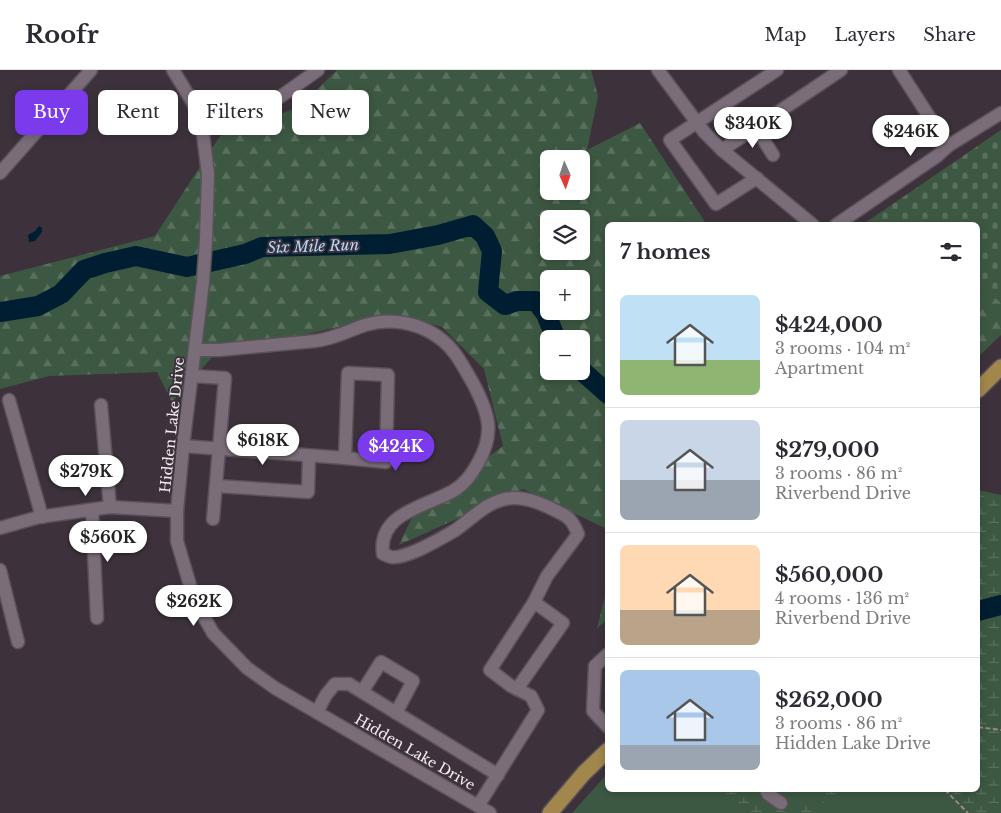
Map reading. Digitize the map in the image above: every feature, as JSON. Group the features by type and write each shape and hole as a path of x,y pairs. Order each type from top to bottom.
{"main road":[{"path":"980,388 1001,367"},
{"path":"550,813 584,773 605,753"}],"street":[{"path":"0,173 91,70"},
{"name":"Hidden Lake Drive","path":"173,70 188,94"},
{"path":"282,96 318,70"},
{"path":"658,70 704,132 722,150 809,222"},
{"path":"758,178 716,204 670,140 777,70"},
{"path":"722,150 841,70"},
{"path":"899,70 948,146"},
{"path":"840,222 937,156 948,146 1001,113"},
{"path":"756,128 773,156"},
{"name":"Hidden Lake Drive","path":"203,135 208,174 206,240 177,511 177,541 194,599 212,633 247,668 275,688 490,813"},
{"path":"195,350 219,350 315,341 328,339 368,324 386,322 414,324 448,344 462,364 484,403 489,419 488,439 469,479 454,491 419,505 393,520 382,547 384,554 391,557 414,551 455,530 480,510 498,502 514,498 538,502 573,520 578,534 576,538 547,576 534,602 490,670 517,689 531,696 538,710 478,806"},
{"path":"183,446 386,462 388,375 348,373 344,458"},
{"path":"192,376 225,378 213,518"},
{"path":"9,400 42,517"},
{"path":"101,405 110,507"},
{"path":"216,486 308,492 308,456"},
{"path":"0,528 42,517 110,507 177,511"},
{"path":"92,510 97,618"},
{"path":"0,570 18,642"},
{"path":"517,689 563,623 534,602"},
{"path":"605,657 595,666 593,711 605,724"},
{"path":"362,692 380,662 413,681 396,713"},
{"path":"317,712 326,695 335,684 349,684 498,775"},
{"path":"767,792 781,803"}],"path":[{"path":"980,727 1001,730"},
{"path":"946,792 968,813"}],"green space":[{"path":"337,70 591,70 598,96 587,150 640,123 705,222 605,222 605,528 523,489 399,545 415,511 503,446 484,369 442,327 395,314 214,355 172,402 157,372 49,376 0,389 0,276 155,236 220,136 282,135 282,113 292,110 292,135 369,135 369,90 316,90"},
{"path":"1001,130 1001,302 986,291 980,296 980,222 866,222"},
{"path":"986,291 1001,302 1001,335 980,355 980,296"},
{"path":"980,490 1001,495 1001,813 572,813 605,776 605,792 980,792"},
{"path":"980,495 1001,503 1001,813 973,813 951,792 980,792"},
{"path":"605,596 605,622 597,628"},
{"path":"717,792 747,792 766,805 790,813 749,813"},
{"path":"822,792 840,792 825,813 791,813 807,803 816,808 823,802"}],"water":[{"path":"39,226 42,228 42,232 35,241 29,242 28,235"}],"waterway":[{"name":"Six Mile Run","path":"0,312 38,306 61,294 84,270 136,256 187,267 245,254 262,247 390,244 438,235 473,225 485,236 492,251 488,292 505,305 517,301 536,301 546,314 552,330"},
{"name":"Six Mile Run","path":"590,378 605,391"},
{"name":"Six Mile Run","path":"980,610 1001,605"}]}
